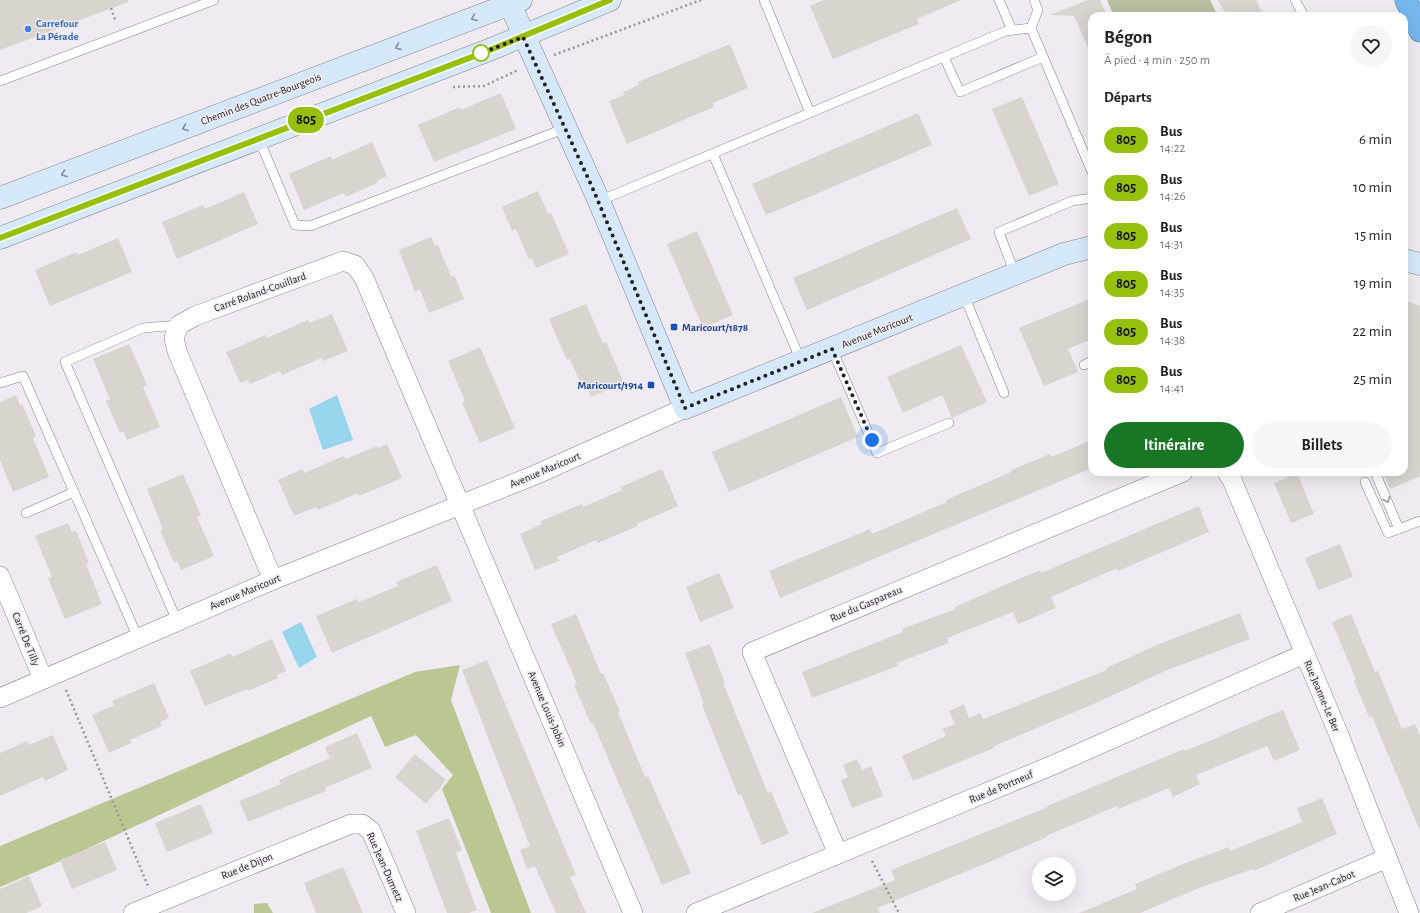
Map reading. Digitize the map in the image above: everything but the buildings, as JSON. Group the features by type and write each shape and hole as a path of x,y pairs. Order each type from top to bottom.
{"highway":[{"path":"1406,0 1420,31"}],"main road":[{"path":"0,238 523,37 610,0"},
{"path":"514,2 523,37 599,201 685,408"},
{"name":"Chemin des Quatre-Bourgeois","path":"0,198 514,2"},
{"name":"Avenue Maricourt","path":"685,408 1064,254 1088,248"},
{"path":"1408,261 1420,264"}],"street":[{"name":"Carré Roland-Couillard","path":"179,326 195,316 343,262 355,265 364,278 460,506"},
{"path":"179,326 174,338 176,351 273,580"},
{"name":"Avenue Maricourt","path":"0,698 273,580 460,506 685,408"},
{"name":"Rue du Gaspareau","path":"838,854 752,652 1173,476"},
{"name":"Rue Jeanne-Le Ber","path":"1229,476 1339,735 1409,913"},
{"name":"Avenue Louis-Jobin","path":"460,506 633,913"},
{"name":"Carré De Tilly","path":"0,576 51,676"},
{"name":"Rue de Portneuf","path":"696,913 1053,765 1304,654"},
{"name":"Rue de Dijon","path":"136,912 351,824 362,824"},
{"name":"Rue Jean-Dumetz","path":"362,824 371,832 406,913"},
{"name":"Rue Jean-Cabot","path":"1260,913 1387,858"}],"lane":[{"path":"0,81 214,0"},
{"path":"764,0 810,113"},
{"path":"999,0 1012,30"},
{"path":"1034,0 1038,10 1031,28 1088,162"},
{"path":"1295,0 1302,12"},
{"path":"599,201 1006,31 1031,28"},
{"path":"944,57 960,92 1044,57"},
{"path":"258,139 295,225 310,226 566,128"},
{"path":"713,154 801,362"},
{"path":"1015,274 1000,232 1072,201 1088,199"},
{"path":"964,295 1004,393"},
{"path":"177,621 65,362 143,328 179,326"},
{"path":"832,349 878,453 949,423"},
{"path":"0,383 23,376 138,638"},
{"path":"1377,476 1399,529"},
{"path":"1365,482 1388,533 1420,521"},
{"path":"26,513 74,492"}],"path":[{"path":"558,54 701,0"},
{"path":"51,676 156,903"},
{"path":"864,844 899,913"}],"green space":[{"path":"1107,0 1210,0 1216,12 1112,12"},
{"path":"460,665 451,700 531,913 491,913 442,789 453,775 416,735 385,747 371,716 63,860 0,887 0,846 415,672"},
{"path":"267,903 273,913 254,913 254,904"}],"water":[{"path":"337,395 353,440 323,450 309,409"},
{"path":"301,622 317,657 299,668 282,632"}],"bus line":[{"name":"805","path":"0,238 490,50 610,0"}],"place":[{"name":"Carrefour La Pérade","path":"28,29"},
{"name":"Maricourt/1878","path":"674,327"},
{"name":"Maricourt/1914","path":"651,385"}],"route":[{"path":"481,53 476,55 523,37 560,113 670,376 685,408 832,349 872,440"}]}
